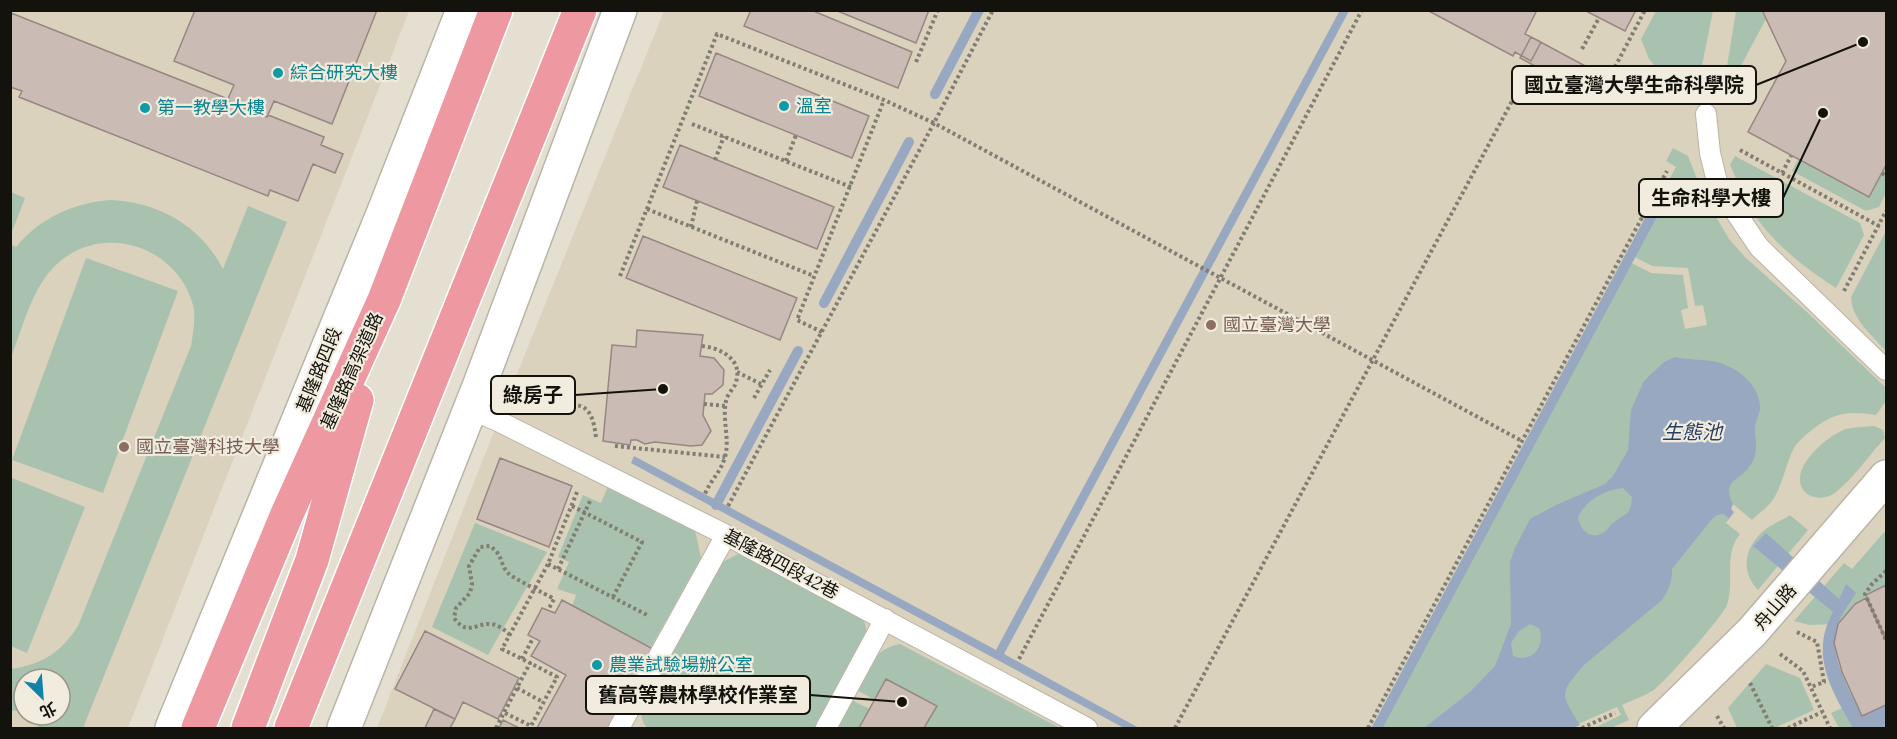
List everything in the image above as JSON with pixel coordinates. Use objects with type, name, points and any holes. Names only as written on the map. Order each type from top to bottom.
[{"type":"highway","name":"基隆路高架道路","points":[[198,729],[287,514],[384,300],[496,10]]},
{"type":"highway","points":[[291,729],[580,10]]},
{"type":"highway","points":[[248,729],[312,560],[384,300]]},
{"type":"main road","name":"基隆路四段","points":[[172,729],[383,214],[463,10]]},
{"type":"main road","points":[[344,729],[486,396],[620,10]]},
{"type":"main road","name":"舟山路","points":[[1654,729],[1752,632],[1887,477]]},
{"type":"lane","points":[[1706,114],[1710,153],[1718,186],[1759,247],[1887,370]]},
{"type":"lane","name":"基隆路四段42巷","points":[[486,396],[498,421],[721,532],[1087,729]]},
{"type":"lane","points":[[619,729],[674,629],[721,532]]},
{"type":"lane","points":[[826,729],[885,619]]},
{"type":"path","points":[[916,62],[938,10]]},
{"type":"path","points":[[721,532],[822,332],[993,10]]},
{"type":"path","points":[[1005,684],[1362,10]]},
{"type":"path","points":[[1615,67],[1645,10]]},
{"type":"path","points":[[1582,49],[1599,18]]},
{"type":"path","points":[[620,276],[717,34],[884,100],[934,123],[1522,441]]},
{"type":"path","points":[[1175,729],[1525,77]]},
{"type":"path","points":[[822,332],[797,320],[884,100]]},
{"type":"path","points":[[692,124],[851,187]]},
{"type":"path","points":[[786,161],[796,135]]},
{"type":"path","points":[[715,160],[724,136]]},
{"type":"path","points":[[1736,148],[1879,226]]},
{"type":"path","points":[[1782,173],[1791,156]]},
{"type":"path","points":[[1368,729],[1667,171]]},
{"type":"path","points":[[691,227],[697,201]]},
{"type":"path","points":[[647,209],[814,276]]},
{"type":"path","points":[[1831,315],[1887,211]]},
{"type":"path","points":[[702,346],[716,348],[726,353],[738,372],[761,384]]},
{"type":"path","points":[[754,398],[770,370]]},
{"type":"path","points":[[706,489],[718,474],[725,457],[726,399],[735,384],[738,372]]},
{"type":"path","points":[[543,412],[570,404],[582,406],[591,414],[597,444]]},
{"type":"path","points":[[704,404],[726,406]]},
{"type":"path","points":[[608,446],[725,457]]},
{"type":"path","points":[[505,713],[531,726],[557,677],[502,649],[548,564],[588,465]]},
{"type":"path","points":[[558,569],[593,495]]},
{"type":"path","points":[[572,506],[642,542],[613,597]]},
{"type":"path","points":[[510,635],[501,627],[490,622],[471,629],[460,627],[454,618],[456,608],[470,594],[472,584],[470,566],[480,547],[490,546],[498,552],[506,572],[513,578],[555,598],[548,610]]},
{"type":"path","points":[[548,564],[674,629]]},
{"type":"path","points":[[1887,571],[1872,584],[1865,594],[1887,640]]},
{"type":"path","points":[[1793,630],[1817,642],[1824,682],[1811,687]]},
{"type":"path","points":[[1752,632],[1803,671],[1830,729]]},
{"type":"path","points":[[522,659],[533,638]]},
{"type":"path","points":[[496,729],[530,663]]},
{"type":"path","points":[[1748,680],[1772,729]]},
{"type":"path","points":[[517,688],[543,702]]},
{"type":"path","points":[[1788,729],[1822,712]]},
{"type":"path","points":[[1582,729],[1615,713]]},
{"type":"shaded area","name":"國立臺灣科技大學","points":[[10,11],[409,11],[128,728],[11,728]]},
{"type":"shaded area","name":"國立臺灣大學","points":[[664,11],[1886,11],[1886,728],[377,728]]},
{"type":"green space","points":[[1656,11],[1713,11],[1697,90],[1692,93],[1671,86],[1649,59],[1641,39]]},
{"type":"green space","points":[[1736,11],[1762,11],[1766,19],[1721,103]]},
{"type":"green space","points":[[1673,148],[1688,156],[1704,196],[1729,239],[1746,258],[1808,313],[1886,388],[1886,401],[1876,415],[1848,413],[1832,417],[1808,433],[1794,447],[1779,489],[1772,501],[1752,520],[1733,504],[1725,514],[1729,519],[1726,523],[1740,534],[1732,551],[1727,605],[1682,662],[1661,684],[1647,694],[1622,705],[1629,720],[1611,728],[1594,728],[1621,715],[1617,707],[1569,728],[1375,728],[1626,260],[1651,273],[1683,275],[1688,308],[1681,310],[1685,329],[1707,325],[1703,305],[1695,306],[1688,268],[1652,266],[1629,254],[1676,167],[1666,161]]},
{"type":"green space","points":[[1735,156],[1860,223],[1864,235],[1836,288],[1798,261],[1765,229],[1748,204],[1730,165]]},
{"type":"green space","points":[[1798,159],[1869,197],[1886,165],[1886,193],[1879,207],[1866,211],[1792,171]]},
{"type":"green space","points":[[11,192],[25,198],[11,234]]},
{"type":"green space","points":[[110,200],[128,202],[161,211],[190,228],[214,253],[223,269],[248,206],[287,222],[83,728],[37,728],[72,727],[72,667],[22,667],[50,656],[78,626],[191,346],[193,331],[193,305],[184,285],[171,268],[155,255],[136,247],[116,243],[95,244],[75,251],[48,273],[29,308],[11,358],[10,250],[13,245],[16,247],[47,220],[70,209]]},
{"type":"green space","points":[[1886,231],[1886,351],[1859,320],[1851,297]]},
{"type":"green space","points":[[86,258],[178,291],[103,493],[12,460]]},
{"type":"green space","points":[[1874,426],[1883,430],[1885,438],[1842,487],[1831,495],[1818,498],[1803,490],[1800,484],[1802,470],[1817,448],[1832,436],[1846,429]]},
{"type":"green space","points":[[12,478],[85,507],[27,653],[11,646],[10,482]]},
{"type":"green space","points":[[609,484],[695,530],[701,558],[651,647],[572,606],[576,595],[557,589],[569,562],[558,557],[583,495],[601,503]]},
{"type":"green space","points":[[1790,515],[1808,530],[1758,590],[1747,569],[1748,554],[1755,540],[1764,530]]},
{"type":"green space","points":[[475,523],[547,552],[488,655],[432,627]]},
{"type":"green space","points":[[1886,530],[1886,585],[1865,595],[1866,598],[1854,604],[1838,624],[1809,625],[1794,621],[1844,563],[1852,569]]},
{"type":"green space","points":[[740,553],[859,616],[865,623],[867,636],[816,728],[647,728],[642,719],[642,701],[715,566]]},
{"type":"green space","points":[[900,644],[1060,728],[924,728],[936,705],[886,679],[875,700],[857,690],[878,655]]},
{"type":"green space","points":[[1766,664],[1800,678],[1814,710],[1775,728],[1737,728],[1728,708]]},
{"type":"green space","points":[[11,669],[12,669],[11,711]]},
{"type":"green space","points":[[851,700],[870,709],[859,728],[836,728]]},
{"type":"green space","points":[[1842,708],[1853,728],[1839,728],[1831,713]]},
{"type":"water","points":[[1340,10],[1349,11],[1004,654],[1139,728],[1124,728],[631,463],[634,456],[996,650]]},
{"type":"water","name":"生態池","points":[[1675,357],[1720,363],[1743,376],[1758,396],[1760,408],[1755,427],[1755,457],[1745,472],[1730,485],[1733,504],[1731,509],[1734,512],[1729,519],[1724,514],[1712,519],[1672,569],[1670,586],[1662,600],[1584,665],[1570,683],[1566,689],[1566,700],[1580,725],[1573,728],[1424,728],[1470,692],[1495,666],[1511,624],[1510,562],[1530,519],[1605,484],[1613,476],[1628,450],[1631,410],[1644,381],[1664,362]],"holes":[[[1623,488],[1632,497],[1629,511],[1603,533],[1598,535],[1586,533],[1578,518],[1585,506],[1603,493]],[[1530,624],[1539,628],[1541,634],[1539,646],[1532,655],[1520,658],[1513,656],[1511,643],[1519,631]]]},
{"type":"water","points":[[1766,533],[1839,599],[1846,584],[1856,593],[1836,629],[1836,655],[1862,716],[1886,705],[1886,728],[1853,728],[1831,686],[1823,658],[1826,628],[1833,612],[1753,546]]},
{"type":"building","name":"綜合研究大樓","points":[[195,10],[377,10],[332,124],[274,101],[267,117],[227,101],[234,85],[174,61]]},
{"type":"building","name":"溫室","points":[[751,10],[811,10],[912,52],[898,88],[744,26]]},
{"type":"building","points":[[835,10],[929,10],[916,43]]},
{"type":"building","points":[[1427,10],[1537,10],[1525,34],[1541,42],[1531,61],[1515,52],[1513,56]]},
{"type":"building","points":[[1584,10],[1636,10],[1625,31]]},
{"type":"building","points":[[1762,10],[1886,10],[1886,165],[1869,197],[1748,132],[1786,61]]},
{"type":"building","name":"第一教學大樓","points":[[11,13],[228,99],[227,101],[267,117],[268,115],[324,137],[321,145],[343,154],[335,173],[313,164],[298,201],[270,190],[268,196],[19,97],[22,91],[10,87]]},
{"type":"building","points":[[1531,37],[1606,77],[1595,98],[1520,58]]},
{"type":"building","name":"溫室","points":[[716,53],[869,116],[852,158],[699,96]]},
{"type":"building","points":[[680,145],[834,207],[817,249],[663,187]]},
{"type":"building","points":[[643,236],[797,298],[780,340],[626,278]]},
{"type":"building","points":[[637,330],[703,335],[700,356],[714,358],[724,370],[723,385],[712,394],[705,394],[703,415],[711,431],[702,445],[655,442],[645,444],[631,440],[630,445],[603,441],[612,345],[636,347]]},
{"type":"building","points":[[500,458],[572,486],[549,547],[477,519]]},
{"type":"building","points":[[1886,585],[1886,639],[1866,595]]},
{"type":"building","points":[[1866,598],[1886,641],[1886,705],[1862,716],[1842,672],[1834,643],[1838,624],[1855,604]]},
{"type":"building","name":"農業試驗場辦公室","points":[[562,600],[653,649],[610,728],[537,728],[566,675],[531,656],[540,641],[528,635],[542,608],[555,613]]},
{"type":"building","points":[[425,631],[519,678],[498,719],[463,702],[455,719],[395,689]]},
{"type":"building","points":[[886,679],[937,706],[924,728],[859,728]]},
{"type":"building","points":[[434,709],[455,719],[450,728],[425,728]]},
{"type":"building","points":[[503,720],[519,728],[499,728]]},
{"type":"waterway","points":[[935,94],[979,10]]},
{"type":"waterway","points":[[824,303],[909,142]]},
{"type":"waterway","points":[[1377,728],[1656,208]]},
{"type":"waterway","points":[[716,505],[798,351]]},
{"type":"place","name":"國立臺灣大學生命科學院","points":[[1863,42]]},
{"type":"place","name":"綜合研究大樓","points":[[278,73]]},
{"type":"place","name":"溫室","points":[[784,106]]},
{"type":"place","name":"第一教學大樓","points":[[145,108]]},
{"type":"place","name":"生命科學大樓","points":[[1823,113]]},
{"type":"place","name":"國立臺灣大學","points":[[1211,325]]},
{"type":"place","name":"綠房子","points":[[663,389]]},
{"type":"place","name":"國立臺灣科技大學","points":[[124,447]]},
{"type":"place","name":"農業試驗場辦公室","points":[[597,665]]},
{"type":"place","name":"舊高等農林學校作業室","points":[[902,702]]}]
